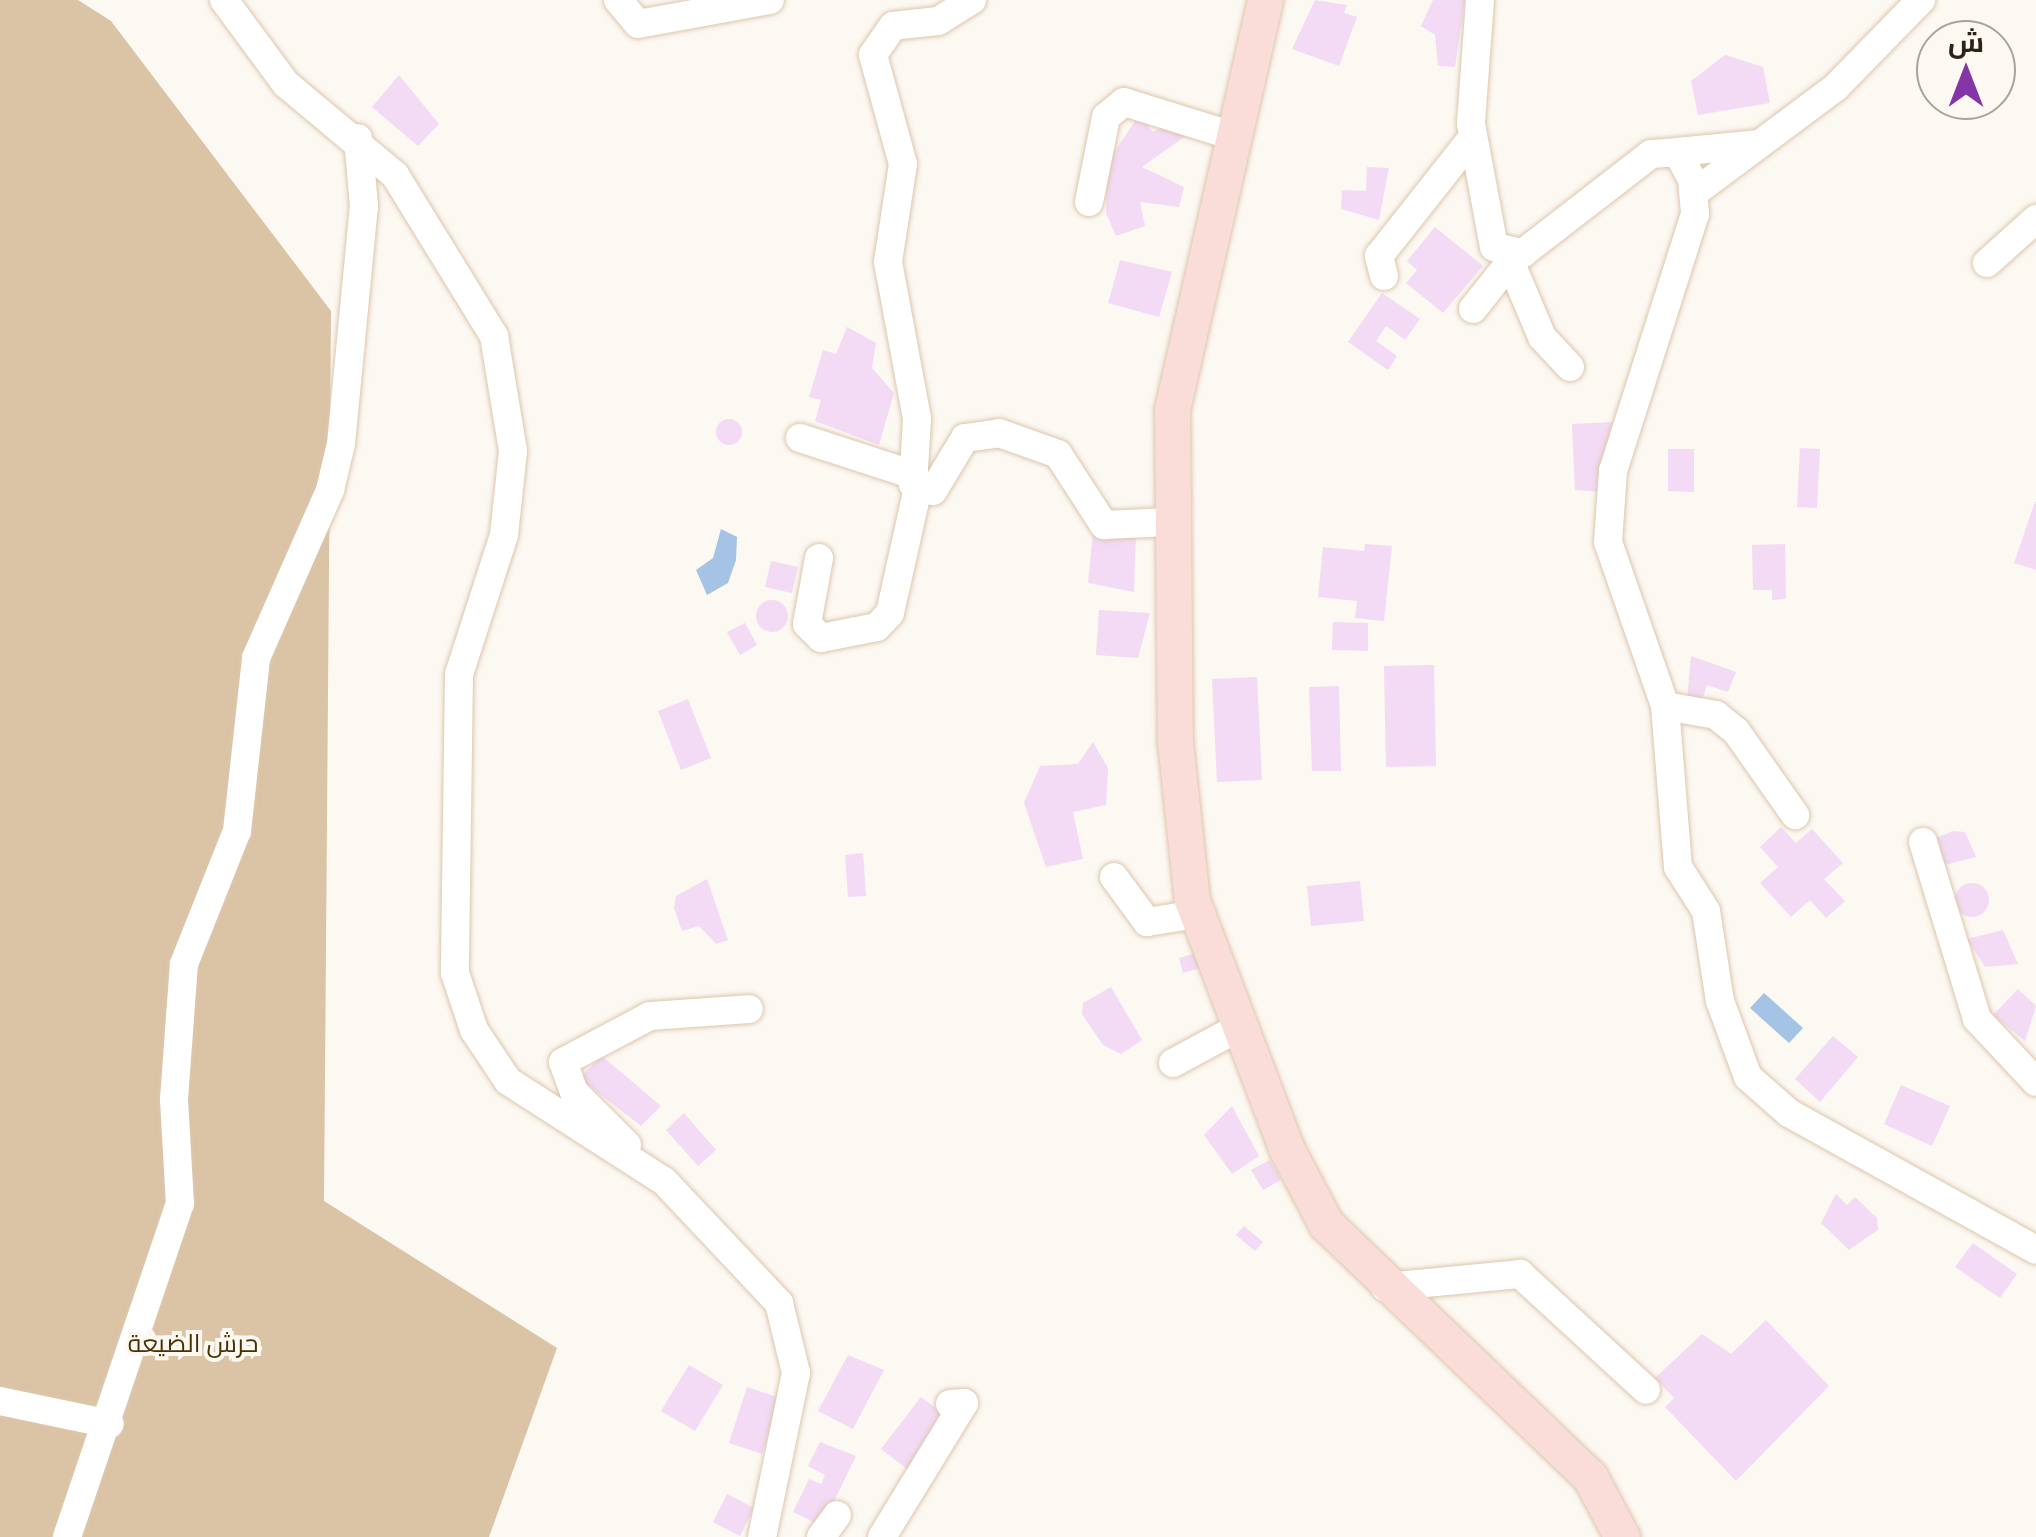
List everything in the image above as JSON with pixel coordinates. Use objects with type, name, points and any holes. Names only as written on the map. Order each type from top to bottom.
[{"type":"main road","points":[[1265,0],[1174,388],[1169,522],[1180,834],[1196,914],[1300,1182],[1384,1287],[1590,1477],[1622,1537]]},
{"type":"street","points":[[224,0],[286,84],[358,138],[412,195],[479,300],[511,420],[504,535],[459,674],[450,889],[458,985],[508,1081],[664,1181]]},
{"type":"street","points":[[618,0],[638,24],[770,0]]},
{"type":"street","points":[[819,558],[807,624],[821,638],[877,627],[890,613],[916,483],[918,419],[888,262],[903,164],[873,55],[892,26],[938,21],[972,0]]},
{"type":"street","points":[[1480,0],[1473,137],[1489,235],[1507,260],[1552,355],[1570,366]]},
{"type":"street","points":[[1921,0],[1836,87],[1694,193],[1613,471],[1607,522],[1665,706],[1674,851],[1706,911],[1720,1001],[1748,1078],[1789,1113],[2036,1250]]},
{"type":"street","points":[[1089,202],[1106,117],[1124,102],[1233,136]]},
{"type":"street","points":[[1384,276],[1379,256],[1473,137]]},
{"type":"street","points":[[67,1537],[110,1424],[180,1204],[174,1099],[184,964],[237,831],[256,658],[330,490],[340,444],[362,232],[358,138]]},
{"type":"street","points":[[1473,309],[1507,260],[1523,253],[1632,161],[1758,144]]},
{"type":"street","points":[[1677,152],[1694,193]]},
{"type":"street","points":[[1988,263],[2036,218]]},
{"type":"street","points":[[800,438],[933,491],[966,438],[999,433],[1058,454],[1104,525],[1169,522]]},
{"type":"street","points":[[1665,706],[1716,715],[1736,731],[1795,815]]},
{"type":"street","points":[[1923,842],[1976,1019],[2036,1082]]},
{"type":"street","points":[[1114,877],[1146,922],[1196,914]]},
{"type":"street","points":[[749,1009],[650,1016],[563,1062],[574,1092],[758,1273],[788,1322],[792,1406],[762,1537]]},
{"type":"street","points":[[1173,1064],[1238,1028]]},
{"type":"street","points":[[1384,1287],[1520,1274],[1646,1390]]},
{"type":"street","points":[[0,1401],[110,1424]]},
{"type":"street","points":[[882,1537],[964,1403],[950,1404]]},
{"type":"green space","name":"حرش الضيعة","points":[[0,0],[78,0],[111,21],[331,311],[324,1201],[557,1348],[489,1537],[0,1537]]},
{"type":"water","points":[[721,529],[737,537],[736,560],[728,583],[707,595],[696,570],[713,558]]},
{"type":"water","points":[[1764,993],[1803,1028],[1789,1043],[1750,1008]]},
{"type":"building","points":[[1315,0],[1347,5],[1344,13],[1357,17],[1339,66],[1292,49]]},
{"type":"building","points":[[1433,0],[1465,0],[1455,67],[1438,66],[1435,35],[1421,26]]},
{"type":"building","points":[[1725,55],[1763,67],[1770,103],[1698,115],[1691,81]]},
{"type":"building","points":[[399,75],[439,124],[418,146],[372,107]]},
{"type":"building","points":[[1139,115],[1153,132],[1164,126],[1187,135],[1142,167],[1184,187],[1179,207],[1140,202],[1145,226],[1116,236],[1106,213],[1107,163]]},
{"type":"building","points":[[1367,167],[1389,168],[1379,220],[1341,209],[1342,190],[1366,191]]},
{"type":"building","points":[[1435,227],[1483,266],[1443,313],[1406,283],[1417,270],[1407,261]]},
{"type":"building","points":[[1120,260],[1172,272],[1159,317],[1108,303]]},
{"type":"building","points":[[1382,293],[1420,319],[1405,340],[1386,326],[1376,341],[1397,356],[1388,370],[1348,342]]},
{"type":"building","points":[[847,327],[876,343],[872,368],[894,393],[879,445],[815,421],[821,400],[809,397],[823,350],[836,354]]},
{"type":"building","points":[[729,419],[738,423],[742,432],[738,441],[729,445],[720,441],[716,432],[720,423]]},
{"type":"building","points":[[1612,422],[1602,492],[1575,490],[1572,424]]},
{"type":"building","points":[[1800,448],[1820,449],[1817,508],[1797,507]]},
{"type":"building","points":[[1668,449],[1694,449],[1694,492],[1668,491]]},
{"type":"building","points":[[2036,502],[2036,570],[2014,563]]},
{"type":"building","points":[[1093,532],[1136,533],[1134,592],[1088,583]]},
{"type":"building","points":[[1365,544],[1392,546],[1384,621],[1355,618],[1357,601],[1318,597],[1323,547],[1364,551]]},
{"type":"building","points":[[1785,544],[1786,599],[1772,600],[1772,590],[1753,590],[1752,545]]},
{"type":"building","points":[[771,561],[798,567],[792,593],[765,587]]},
{"type":"building","points":[[772,600],[783,605],[788,616],[783,627],[772,632],[761,627],[756,616],[761,605]]},
{"type":"building","points":[[1099,610],[1150,613],[1138,658],[1096,655]]},
{"type":"building","points":[[1333,622],[1368,623],[1368,651],[1332,650]]},
{"type":"building","points":[[745,623],[757,645],[740,655],[727,632]]},
{"type":"building","points":[[1691,656],[1736,672],[1728,692],[1707,685],[1701,704],[1687,699]]},
{"type":"building","points":[[1434,665],[1436,766],[1386,767],[1384,666]]},
{"type":"building","points":[[1257,677],[1262,780],[1217,782],[1212,679]]},
{"type":"building","points":[[1339,686],[1341,771],[1312,771],[1309,687]]},
{"type":"building","points":[[688,699],[711,758],[681,770],[658,711]]},
{"type":"building","points":[[1093,742],[1108,768],[1106,805],[1073,812],[1083,859],[1046,867],[1024,803],[1040,766],[1078,764]]},
{"type":"building","points":[[1781,827],[1796,843],[1812,829],[1843,863],[1824,879],[1845,901],[1826,918],[1810,900],[1791,917],[1760,883],[1778,867],[1760,847]]},
{"type":"building","points":[[1953,831],[1965,832],[1976,857],[1945,865],[1932,840]]},
{"type":"building","points":[[863,853],[866,896],[848,897],[845,855]]},
{"type":"building","points":[[707,879],[728,940],[716,944],[699,926],[682,931],[674,908],[676,896]]},
{"type":"building","points":[[1360,881],[1364,921],[1311,926],[1307,886]]},
{"type":"building","points":[[1972,883],[1984,888],[1989,900],[1984,912],[1972,917],[1960,912],[1955,900],[1960,888]]},
{"type":"building","points":[[2003,930],[2018,964],[1985,967],[1967,939]]},
{"type":"building","points":[[1196,953],[1200,968],[1183,973],[1179,958]]},
{"type":"building","points":[[1111,987],[1142,1040],[1121,1054],[1103,1045],[1082,1014],[1083,1003]]},
{"type":"building","points":[[2018,989],[2036,1006],[2025,1041],[1993,1015]]},
{"type":"building","points":[[1833,1036],[1858,1057],[1820,1102],[1795,1079]]},
{"type":"building","points":[[602,1056],[661,1106],[641,1126],[579,1078]]},
{"type":"building","points":[[1901,1085],[1950,1106],[1932,1146],[1884,1124]]},
{"type":"building","points":[[1232,1106],[1259,1156],[1232,1174],[1204,1135]]},
{"type":"building","points":[[684,1113],[716,1150],[698,1166],[666,1130]]},
{"type":"building","points":[[1270,1160],[1281,1180],[1263,1190],[1251,1170]]},
{"type":"building","points":[[1836,1194],[1847,1205],[1855,1197],[1877,1218],[1878,1230],[1849,1250],[1821,1223]]},
{"type":"building","points":[[1244,1226],[1263,1242],[1255,1251],[1236,1235]]},
{"type":"building","points":[[1973,1243],[2017,1274],[2000,1298],[1955,1267]]},
{"type":"building","points":[[1766,1320],[1829,1386],[1736,1481],[1665,1407],[1674,1398],[1655,1378],[1702,1334],[1731,1354]]},
{"type":"building","points":[[848,1355],[884,1370],[853,1429],[818,1411]]},
{"type":"building","points":[[689,1365],[723,1385],[695,1431],[661,1411]]},
{"type":"building","points":[[747,1387],[780,1398],[762,1454],[729,1443]]},
{"type":"building","points":[[921,1397],[948,1417],[907,1469],[881,1449]]},
{"type":"building","points":[[820,1442],[856,1456],[822,1526],[793,1512],[809,1479],[821,1484],[825,1475],[808,1466]]},
{"type":"building","points":[[727,1494],[754,1508],[740,1536],[713,1522]]}]
